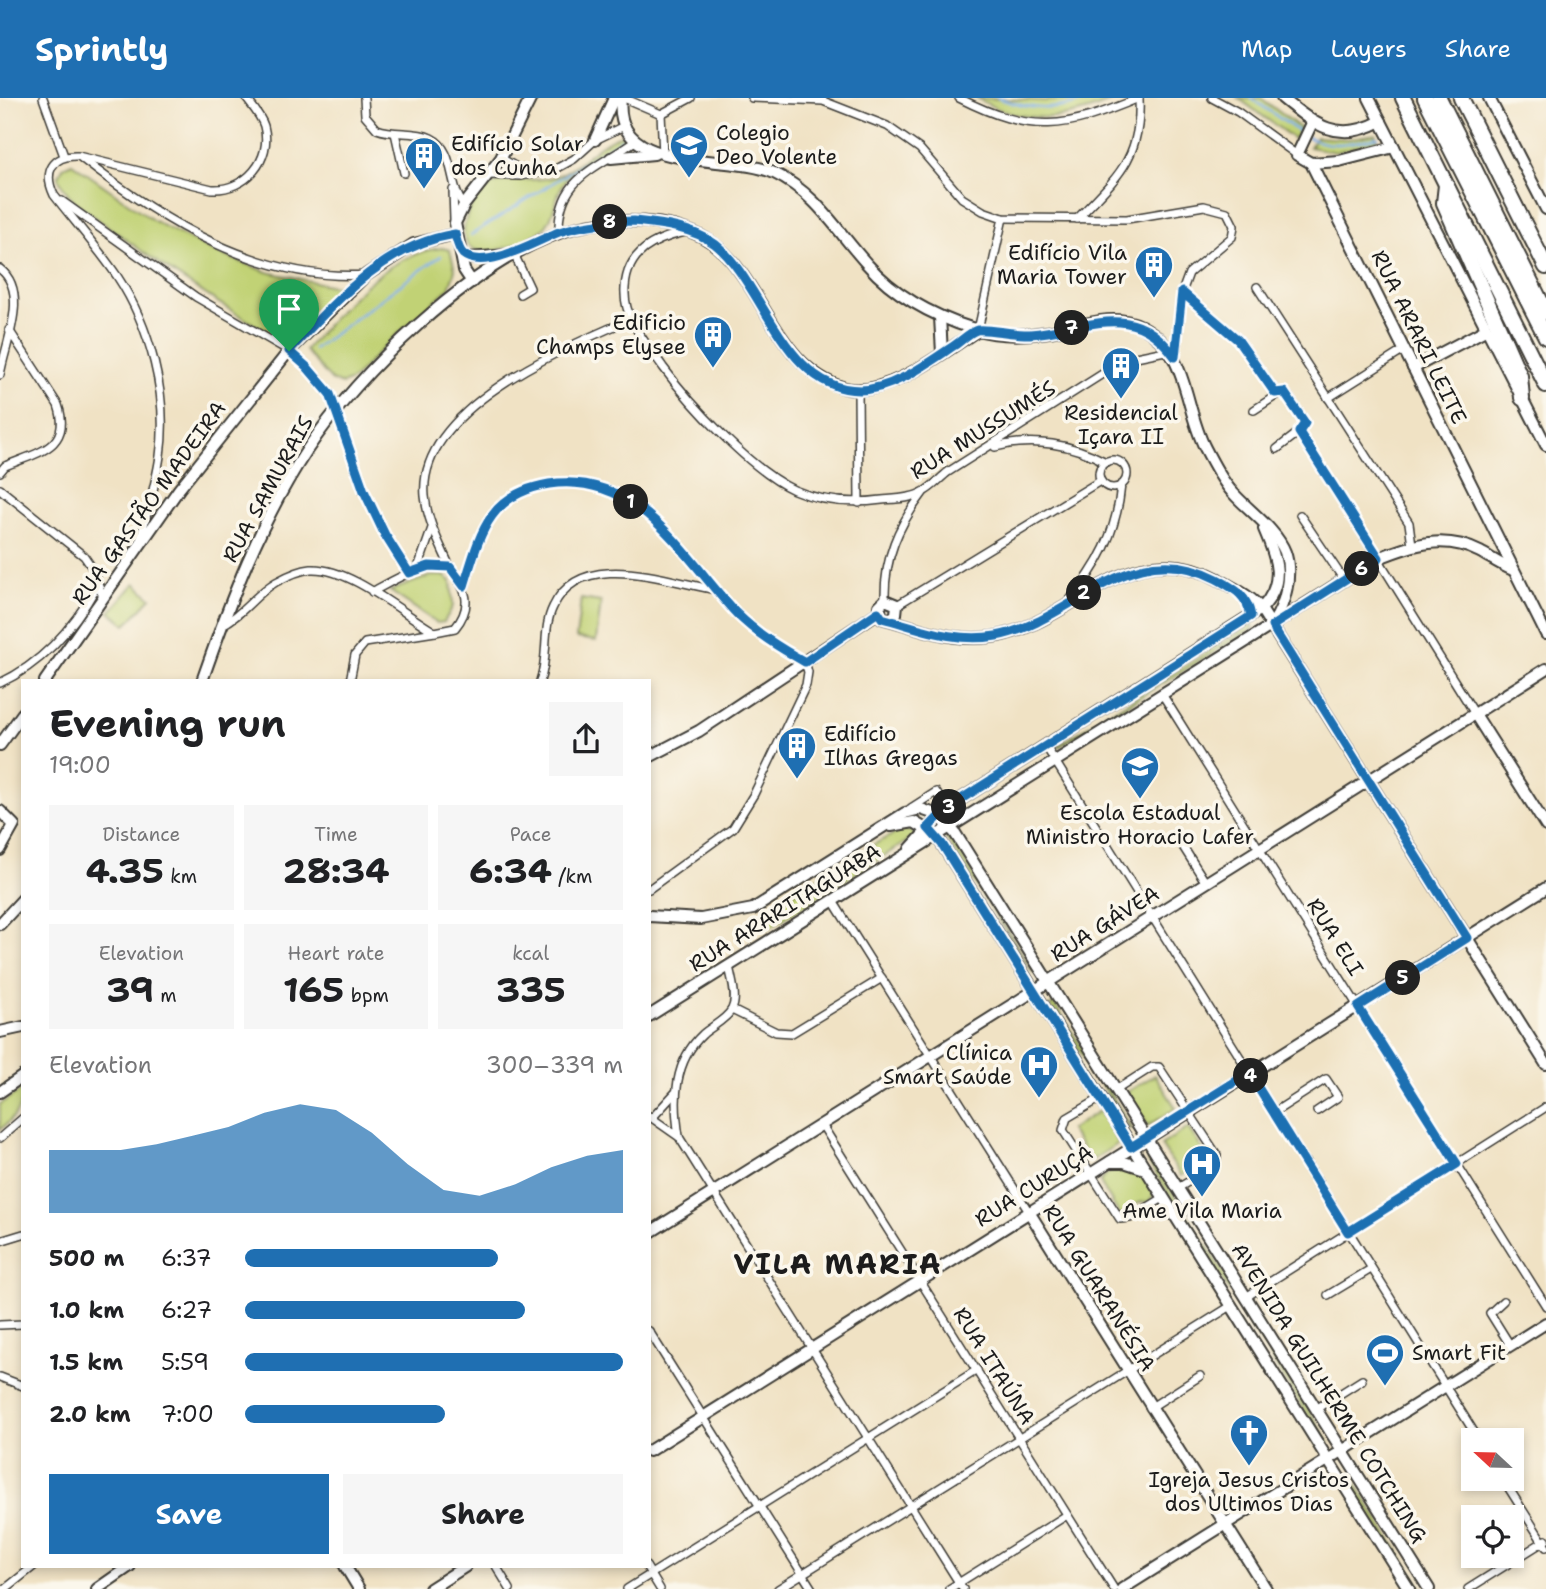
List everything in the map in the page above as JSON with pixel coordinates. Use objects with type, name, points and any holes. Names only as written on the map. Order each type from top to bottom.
[{"type":"highway","points":[[1403,98],[1546,385]]},
{"type":"highway","points":[[1425,98],[1546,337]]},
{"type":"highway","points":[[1439,98],[1546,312]]},
{"type":"highway","points":[[1461,98],[1546,267]]},
{"type":"highway","points":[[1446,183],[1444,203],[1520,376],[1522,398]]},
{"type":"street","points":[[43,98],[64,156]]},
{"type":"street","points":[[139,544],[162,438],[159,399],[148,343],[117,276],[54,195],[48,179],[50,169],[55,160],[64,156],[78,156],[212,189],[230,187],[244,181],[255,170],[265,144],[263,125],[246,98]]},
{"type":"street","points":[[364,98],[365,115],[372,125],[396,133],[421,135],[435,140],[448,159],[455,229],[475,280]]},
{"type":"street","points":[[78,156],[146,206],[240,254],[271,266],[331,277],[366,275],[414,244],[455,229],[464,205],[501,158],[531,98]]},
{"type":"street","points":[[622,98],[662,114]]},
{"type":"street","points":[[622,98],[626,125],[635,141],[664,153],[759,168],[790,182],[822,209],[886,284],[907,300],[940,317],[978,330],[1028,334],[1120,320],[1140,326],[1172,354]]},
{"type":"street","points":[[595,140],[622,98]]},
{"type":"street","points":[[622,98],[639,135],[664,153]]},
{"type":"street","points":[[662,114],[691,98]]},
{"type":"street","points":[[752,98],[792,99],[837,105],[887,126],[920,149],[962,198],[983,211],[1003,218],[1127,219],[1204,206],[1227,212],[1234,226],[1232,237],[1192,268],[1182,292],[1172,354],[1198,434],[1208,454],[1226,484],[1282,545],[1287,567],[1285,595],[1272,626]]},
{"type":"street","points":[[959,98],[996,116],[1038,124],[1091,118],[1139,98],[1139,132],[1132,152],[1112,182],[1076,220]]},
{"type":"street","points":[[1212,98],[1238,112],[1311,163],[1339,161],[1394,146]]},
{"type":"street","points":[[1282,98],[1311,126],[1346,132],[1381,121]]},
{"type":"street","points":[[1369,98],[1546,445]]},
{"type":"street","points":[[1489,98],[1546,209]]},
{"type":"street","points":[[662,114],[664,153]]},
{"type":"street","points":[[489,175],[520,176],[542,173],[567,164],[595,140],[626,125]]},
{"type":"street","points":[[1297,155],[1311,126]]},
{"type":"street","points":[[396,133],[404,173]]},
{"type":"street","points":[[559,233],[560,207],[569,187],[635,141]]},
{"type":"street","points":[[611,158],[664,153]]},
{"type":"street","points":[[501,158],[518,168],[542,173]]},
{"type":"street","name":"RUA ARARI LEITE","points":[[1311,163],[1546,634]]},
{"type":"street","points":[[452,179],[464,205]]},
{"type":"street","points":[[54,195],[196,296],[289,351],[326,388],[337,408],[364,491],[385,535],[409,573]]},
{"type":"street","points":[[859,503],[858,390],[886,385],[978,330],[1003,218]]},
{"type":"street","name":"RUA SAMURAIS","points":[[202,679],[258,539],[306,451],[337,408],[409,335],[454,296],[513,254],[559,233],[592,224],[634,221],[689,231],[714,244],[726,254],[782,340],[807,366],[832,382],[858,390]]},
{"type":"street","name":"RUA MUSSUMÉS","points":[[689,231],[654,241],[638,253],[625,286],[629,320],[674,382],[714,425],[767,474],[803,494],[838,502],[859,503],[923,493],[948,472],[989,449],[1126,359],[1172,354]]},
{"type":"street","points":[[465,255],[513,254],[530,288],[520,294]]},
{"type":"street","points":[[454,296],[464,270],[465,255]]},
{"type":"street","points":[[0,269],[14,286],[15,300],[0,375]]},
{"type":"street","points":[[464,270],[475,280]]},
{"type":"street","name":"RUA GASTÃO MADEIRA","points":[[46,679],[69,648],[100,592],[237,412],[289,351],[366,275]]},
{"type":"street","points":[[1257,288],[1409,523],[1412,545]]},
{"type":"street","points":[[1182,292],[1233,334],[1277,395]]},
{"type":"street","points":[[940,317],[942,353]]},
{"type":"street","points":[[350,679],[355,655],[365,643],[452,629],[463,617],[467,601],[464,586],[450,567],[432,527],[425,482],[432,453],[446,431],[482,401],[547,359],[629,320]]},
{"type":"street","points":[[942,353],[962,325]]},
{"type":"street","points":[[0,472],[5,466],[51,447],[61,433],[63,419],[58,405],[9,330]]},
{"type":"street","points":[[1413,368],[1485,330]]},
{"type":"street","points":[[1328,398],[1404,349]]},
{"type":"street","points":[[1254,410],[1284,392],[1305,423],[1299,432],[1277,449]]},
{"type":"street","points":[[1299,432],[1545,824]]},
{"type":"street","points":[[1011,435],[1013,443]]},
{"type":"street","points":[[989,449],[1013,443],[1061,445],[1082,450],[1106,461],[1120,462],[1126,469],[1118,513],[1107,544],[1091,573],[1067,603]]},
{"type":"street","points":[[1100,481],[1100,468],[1106,461]]},
{"type":"street","points":[[1100,481],[1112,488],[1121,485]]},
{"type":"street","points":[[897,605],[1100,481]]},
{"type":"street","points":[[464,586],[481,531],[501,504],[539,486],[575,482],[610,491],[648,514],[688,552],[717,590],[756,632],[805,662],[808,679],[801,698],[744,813],[723,838],[651,888]]},
{"type":"street","points":[[0,489],[84,556],[93,569],[100,592],[56,643],[0,683]]},
{"type":"street","points":[[923,493],[901,526],[889,556],[886,600],[878,606],[882,618],[892,618],[943,636],[975,638],[1019,629],[1042,619],[1103,582],[1155,566],[1200,572],[1243,594],[1261,609],[1546,1064]]},
{"type":"street","points":[[150,502],[158,518]]},
{"type":"street","points":[[1300,515],[1344,580]]},
{"type":"street","points":[[1261,523],[1278,561],[1279,573],[1275,592],[1261,609]]},
{"type":"street","points":[[418,568],[432,527]]},
{"type":"street","name":"RUA ARARITAGUABA","points":[[932,832],[951,827],[1379,558],[1412,545],[1446,542],[1481,552],[1513,570]]},
{"type":"street","name":"RUA ARARITAGUABA","points":[[1481,552],[1502,547]]},
{"type":"street","points":[[372,592],[418,568],[450,567]]},
{"type":"street","points":[[222,625],[234,619],[257,595],[298,571],[319,569],[337,574],[372,592],[435,632]]},
{"type":"street","points":[[541,679],[546,665],[551,613],[559,596],[571,585],[605,574],[644,573],[717,590]]},
{"type":"street","points":[[1243,594],[1251,616]]},
{"type":"street","points":[[886,600],[897,605]]},
{"type":"street","points":[[892,618],[896,614],[897,605]]},
{"type":"street","name":"RUA ARARITAGUABA","points":[[651,1015],[906,855],[932,832],[942,812],[1261,609]]},
{"type":"street","points":[[651,756],[677,744],[878,612]]},
{"type":"street","points":[[412,635],[417,622]]},
{"type":"street","points":[[56,643],[69,648]]},
{"type":"street","points":[[46,652],[60,660]]},
{"type":"street","name":"RUA GÁVEA","points":[[651,1232],[1546,669]]},
{"type":"street","name":"RUA ELI","points":[[1162,694],[1546,1306]]},
{"type":"street","points":[[0,746],[21,716]]},
{"type":"street","points":[[1045,745],[1471,1428]]},
{"type":"street","points":[[651,916],[692,920],[743,913],[936,792],[942,812],[921,808],[905,813]]},
{"type":"street","points":[[0,811],[18,828],[0,850]]},
{"type":"street","name":"AVENIDA GUILHERME COTCHING","points":[[942,812],[1429,1589]]},
{"type":"street","points":[[879,830],[907,822],[932,832]]},
{"type":"street","name":"AVENIDA GUILHERME COTCHING","points":[[932,832],[1409,1589]]},
{"type":"street","points":[[1175,834],[1206,883]]},
{"type":"street","name":"RUA CURUÇÁ","points":[[651,1450],[1546,888]]},
{"type":"street","points":[[0,923],[21,901]]},
{"type":"street","name":"RUA GUARANÉSIA","points":[[833,901],[1266,1589]]},
{"type":"street","points":[[729,966],[733,989],[732,1010],[691,1048],[675,1092],[651,1117],[679,1137],[961,1586]]},
{"type":"street","points":[[732,1010],[776,1032],[792,1033],[882,978]]},
{"type":"street","points":[[0,1032],[21,1027]]},
{"type":"street","points":[[1116,1090],[1157,1066],[1188,1112],[1218,1160],[1216,1166],[1178,1188]]},
{"type":"street","points":[[0,1091],[21,1077]]},
{"type":"street","points":[[1273,1113],[1326,1079],[1338,1097],[1317,1111]]},
{"type":"street","points":[[675,1092],[679,1137]]},
{"type":"street","points":[[1101,1098],[1067,1118],[1062,1126],[1117,1217],[1122,1220],[1163,1198]]},
{"type":"street","points":[[1246,1297],[1546,1107]]},
{"type":"street","points":[[0,1138],[21,1120]]},
{"type":"street","name":"RUA ITAÚNA","points":[[822,1125],[1114,1589]]},
{"type":"street","points":[[1108,1162],[1124,1162],[1146,1170]]},
{"type":"street","points":[[0,1241],[21,1235]]},
{"type":"street","points":[[1328,1295],[1371,1269]]},
{"type":"street","points":[[1503,1301],[1490,1313],[1510,1345]]},
{"type":"street","points":[[778,1589],[1231,1306]]},
{"type":"street","points":[[1122,1589],[1546,1323]]},
{"type":"street","points":[[0,1325],[21,1324]]},
{"type":"street","points":[[651,1334],[812,1589]]},
{"type":"street","points":[[627,1589],[977,1370]]},
{"type":"street","points":[[1150,1408],[1200,1376]]},
{"type":"street","points":[[0,1377],[21,1385]]},
{"type":"street","points":[[1316,1409],[1362,1380]]},
{"type":"street","points":[[1468,1589],[1545,1543],[1511,1491]]},
{"type":"street","points":[[949,1589],[961,1586],[1067,1516]]},
{"type":"street","points":[[6,1589],[32,1568]]},
{"type":"street","points":[[97,1589],[127,1568]]},
{"type":"street","points":[[346,1568],[359,1589]]},
{"type":"street","points":[[430,1589],[463,1568]]},
{"type":"street","points":[[497,1568],[510,1589]]},
{"type":"street","points":[[647,1568],[660,1589]]},
{"type":"green space","points":[[977,98],[1046,101],[1118,98],[1083,112],[1047,118],[1012,113]]},
{"type":"green space","points":[[1238,98],[1261,98],[1300,128],[1294,139]]},
{"type":"green space","points":[[1375,134],[1378,141],[1335,152],[1310,147],[1316,137],[1348,139]]},
{"type":"green space","points":[[625,135],[626,140],[563,183],[550,220],[540,231],[509,247],[497,250],[476,250],[466,243],[464,231],[467,216],[475,199],[485,188],[506,181],[544,179],[562,174],[609,141]]},
{"type":"green space","points":[[72,163],[154,221],[212,251],[267,272],[338,287],[286,342],[155,261],[82,207],[68,194],[58,178],[63,167]]},
{"type":"green space","points":[[442,248],[450,250],[455,270],[449,288],[392,339],[352,380],[342,384],[332,381],[305,350],[349,302],[382,272],[421,252]]},
{"type":"green space","points":[[430,576],[444,576],[451,581],[453,606],[444,622],[437,623],[390,591]]},
{"type":"green space","points":[[135,583],[151,598],[126,625],[110,612]]},
{"type":"green space","points":[[581,599],[601,602],[596,641],[576,638]]},
{"type":"green space","points":[[1252,624],[1254,628],[1059,747],[1058,745]]},
{"type":"green space","points":[[904,830],[914,832],[914,837],[768,929],[762,920],[785,900],[852,857]]},
{"type":"green space","points":[[950,836],[1033,971],[1032,972],[946,838]]},
{"type":"green space","points":[[1054,1003],[1132,1128],[1130,1129],[1050,1006]]},
{"type":"green space","points":[[1155,1075],[1176,1108],[1148,1126],[1127,1092]]},
{"type":"green space","points":[[21,1090],[21,1102],[17,1112],[0,1130],[0,1104]]},
{"type":"green space","points":[[1099,1111],[1119,1143],[1091,1161],[1070,1130]]},
{"type":"green space","points":[[1188,1128],[1209,1159],[1181,1176],[1161,1145]]},
{"type":"green space","points":[[1151,1158],[1233,1288],[1229,1291],[1147,1160]]},
{"type":"green space","points":[[1121,1167],[1140,1173],[1154,1195],[1148,1202],[1135,1205],[1127,1216],[1119,1214],[1100,1182],[1106,1174]]},
{"type":"green space","points":[[1257,1327],[1329,1442],[1325,1444],[1253,1329]]},
{"type":"green space","points":[[1349,1473],[1422,1589],[1417,1589],[1345,1475]]},
{"type":"waterway","points":[[998,98],[1044,108],[1066,106],[1089,98]]},
{"type":"waterway","points":[[1251,98],[1302,134]]},
{"type":"waterway","points":[[1308,137],[1334,144],[1378,137]]},
{"type":"waterway","points":[[471,235],[622,139]]},
{"type":"waterway","points":[[314,349],[441,256]]},
{"type":"place","name":"Colegio Deo Volente","points":[[689,179]]},
{"type":"place","name":"Edifício Solar dos Cunha","points":[[424,190]]},
{"type":"place","name":"Edifício Vila Maria Tower","points":[[1154,299]]},
{"type":"place","name":"Edificio Champs Elysee","points":[[713,369]]},
{"type":"place","name":"Residencial Içara II","points":[[1121,400]]},
{"type":"place","name":"Edifício Ilhas Gregas","points":[[797,780]]},
{"type":"place","name":"Escola Estadual Ministro Horacio Lafer","points":[[1140,800]]},
{"type":"place","name":"Clínica Smart Saúde","points":[[1039,1099]]},
{"type":"place","name":"Ame Vila Maria","points":[[1202,1198]]},
{"type":"place","name":"Smart Fit","points":[[1385,1387]]},
{"type":"place","name":"Igreja Jesus Cristos dos Ultimos Dias","points":[[1249,1467]]},
{"type":"district","name":"VILA MARIA","points":[[838,1264]]},
{"type":"route","points":[[607,222],[658,224],[689,231],[714,244],[726,254],[782,340],[795,355],[819,376],[845,388],[858,390],[886,385],[902,377],[978,330],[1010,335],[1028,334],[1120,320],[1149,331],[1175,357],[1182,292],[1238,340],[1277,395],[1284,392],[1305,423],[1299,432],[1379,558],[1272,626],[1467,938],[1358,1007],[1457,1164],[1348,1232],[1249,1073],[1131,1147],[937,836],[928,828],[947,808],[1251,616],[1243,594],[1200,572],[1155,566],[1103,582],[1042,619],[1006,634],[965,639],[943,636],[909,627],[892,618],[882,618],[878,612],[854,631],[805,662],[756,632],[736,613],[688,552],[648,514],[610,491],[575,482],[539,486],[501,504],[481,531],[464,586],[450,567],[429,566],[409,573],[385,535],[364,491],[330,394],[289,351],[366,275],[414,244],[455,234],[460,252],[469,258],[512,255],[559,233],[607,222]]}]
